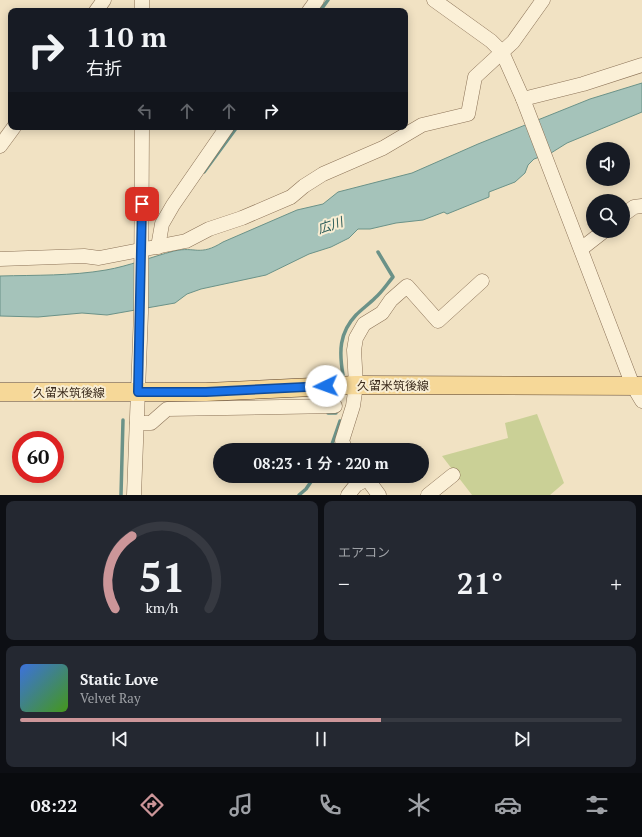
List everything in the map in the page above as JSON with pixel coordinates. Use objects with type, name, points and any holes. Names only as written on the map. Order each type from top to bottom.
[{"type":"main road","name":"久留米筑後線","points":[[0,392],[206,392],[356,385],[639,391]]},
{"type":"street","points":[[434,0],[491,41],[502,52],[523,99],[541,150],[639,391]]},
{"type":"street","points":[[0,259],[84,256],[99,258],[142,253],[158,247],[186,241],[209,229],[242,218],[291,197],[304,186],[323,174],[383,148],[422,125],[468,114],[475,77],[513,42],[543,0]]},
{"type":"street","points":[[523,99],[583,84],[642,65]]},
{"type":"street","points":[[0,146],[12,130]]},
{"type":"street","points":[[134,495],[141,313],[142,130]]},
{"type":"street","points":[[158,247],[162,224],[173,205],[225,130]]},
{"type":"street","points":[[630,210],[634,207],[642,206]]},
{"type":"street","points":[[581,249],[595,238]]},
{"type":"street","points":[[343,443],[342,441],[353,406],[356,385],[354,350],[356,338],[364,324],[382,313],[391,300],[407,286],[438,321],[482,281]]},
{"type":"street","points":[[137,422],[150,423],[167,409],[335,406]]},
{"type":"street","points":[[428,495],[453,475]]},
{"type":"street","points":[[348,495],[358,483]]},
{"type":"street","points":[[370,483],[379,495]]},
{"type":"green space","points":[[537,414],[564,483],[550,495],[472,495],[442,456],[508,438],[505,423]]},
{"type":"water","name":"広川","points":[[642,83],[642,112],[567,143],[551,153],[534,159],[528,165],[525,173],[515,182],[489,192],[489,197],[447,214],[444,212],[423,220],[396,223],[370,229],[358,229],[349,238],[331,247],[309,254],[266,275],[201,289],[187,294],[175,303],[107,315],[82,313],[38,317],[0,316],[0,276],[53,275],[93,272],[123,266],[174,251],[208,249],[297,210],[323,204],[338,192],[412,173],[478,144],[590,99]]},
{"type":"waterway","points":[[322,8],[328,0]]},
{"type":"waterway","points":[[204,172],[235,130]]},
{"type":"waterway","points":[[343,375],[341,351],[343,336],[346,329],[356,315],[378,296],[393,277],[378,252]]},
{"type":"waterway","points":[[328,413],[336,413]]},
{"type":"waterway","points":[[121,495],[123,420]]},
{"type":"waterway","points":[[332,443],[340,421]]},
{"type":"waterway","points":[[299,495],[310,483]]},
{"type":"route","points":[[142,204],[141,313],[138,392],[206,392],[326,386]]}]
